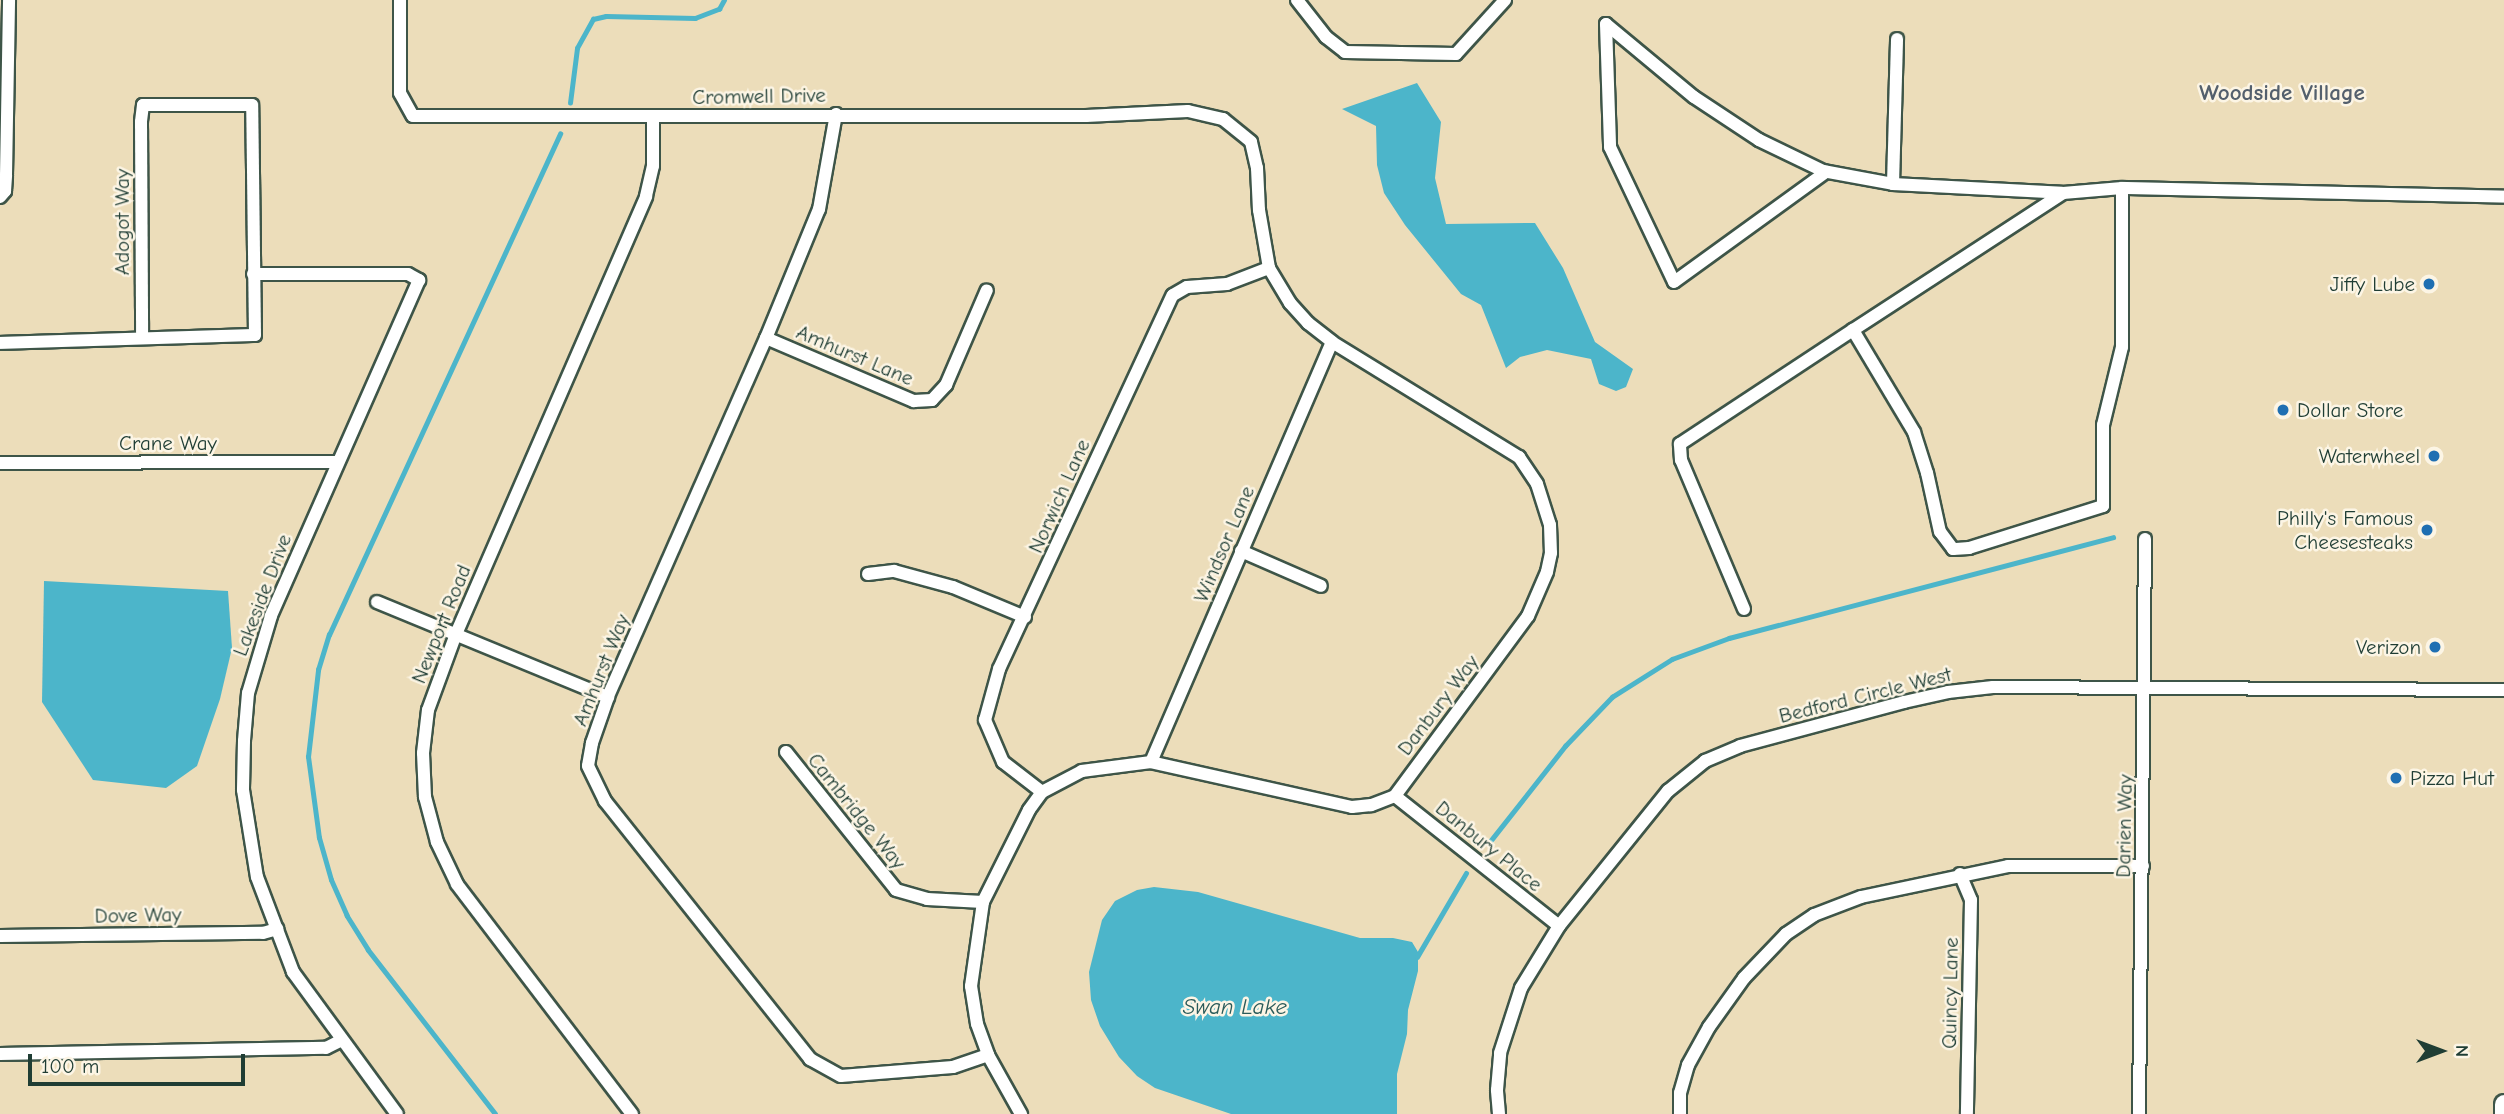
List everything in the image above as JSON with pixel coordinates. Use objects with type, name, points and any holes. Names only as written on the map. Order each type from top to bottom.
[{"type":"main road","points":[[2504,1104],[2504,1114]]},
{"type":"street","points":[[0,197],[5,191],[6,175],[9,0]]},
{"type":"street","name":"Cromwell Drive","points":[[400,0],[400,93],[412,116],[1086,116],[1188,111]]},
{"type":"street","points":[[1297,0],[1326,37],[1345,52],[1456,54],[1505,0]]},
{"type":"street","points":[[1826,172],[1674,282],[1610,147],[1606,24],[1694,97],[1745,131],[1826,172],[1894,184],[2063,193],[2122,188],[2504,197]]},
{"type":"street","points":[[1894,184],[1897,39]]},
{"type":"street","name":"Adogot Way","points":[[142,338],[143,106],[252,105],[253,274]]},
{"type":"street","name":"Danbury Way","points":[[1188,111],[1223,119],[1251,142],[1257,168],[1259,210],[1269,268],[1290,303],[1308,323],[1332,342],[1519,457],[1537,484],[1550,526],[1551,553],[1547,572],[1528,617],[1395,796]]},
{"type":"street","name":"Amhurst Way","points":[[836,114],[818,209],[766,338],[608,697],[592,743],[588,766],[605,801],[810,1059],[841,1076],[953,1067],[988,1055]]},
{"type":"street","name":"Newport Road","points":[[632,1114],[457,884],[438,842],[425,797],[423,753],[428,710],[456,634],[646,196],[653,166],[653,116]]},
{"type":"street","points":[[1853,330],[1914,432],[1927,472],[1940,533],[1953,549],[1969,548],[2103,506],[2103,425],[2122,346],[2122,188]]},
{"type":"street","points":[[1744,609],[1681,460],[1680,444],[2063,193]]},
{"type":"street","name":"Norwich Lane","points":[[1042,792],[1003,762],[985,720],[999,669],[1173,295],[1187,287],[1227,284],[1269,268]]},
{"type":"street","points":[[0,343],[255,335],[253,274]]},
{"type":"street","name":"Lakeside Drive","points":[[253,274],[408,274],[418,280],[271,617],[248,693],[243,790],[257,877],[293,972],[397,1114]]},
{"type":"street","name":"Amhurst Lane","points":[[766,338],[914,401],[932,400],[946,384],[986,290]]},
{"type":"street","name":"Windsor Lane","points":[[1151,762],[1332,342]]},
{"type":"street","name":"Crane Way","points":[[0,463],[337,462]]},
{"type":"street","name":"Darien Way","points":[[2139,1114],[2145,539]]},
{"type":"street","points":[[1241,551],[1321,586]]},
{"type":"street","points":[[868,574],[894,572],[953,587],[1025,617]]},
{"type":"street","points":[[376,602],[608,697]]},
{"type":"street","name":"Bedford Circle West","points":[[1499,1114],[1500,1053],[1509,1019],[1521,988],[1559,926],[1668,791],[1705,761],[1740,746],[1948,692],[1993,687],[2504,690]]},
{"type":"street","name":"Cambridge Way","points":[[786,752],[896,890],[927,898],[983,902]]},
{"type":"street","points":[[1021,1114],[988,1055],[977,1024],[971,986],[983,902],[1042,792],[1082,771],[1151,762],[1352,807],[1371,805],[1395,796]]},
{"type":"street","name":"Danbury Place","points":[[1395,796],[1559,926]]},
{"type":"street","points":[[1680,1114],[1680,1093],[1688,1065],[1709,1027],[1744,978],[1786,934],[1814,915],[1861,897],[2008,866],[2143,866]]},
{"type":"street","name":"Quincy Lane","points":[[1960,874],[1971,900],[1967,1114]]},
{"type":"street","name":"Dove Way","points":[[0,936],[264,933],[277,929]]},
{"type":"street","points":[[0,1054],[326,1048],[342,1040]]},
{"type":"water","points":[[1417,83],[1441,122],[1435,178],[1446,224],[1535,223],[1563,268],[1595,342],[1633,369],[1626,387],[1616,391],[1599,384],[1591,359],[1547,350],[1520,357],[1506,368],[1481,305],[1461,294],[1405,225],[1384,193],[1377,165],[1376,126],[1342,109]]},
{"type":"water","points":[[44,581],[228,591],[232,648],[220,699],[197,766],[166,788],[93,780],[42,702]]},
{"type":"water","name":"Swan Lake","points":[[1154,887],[1198,892],[1360,938],[1393,938],[1412,942],[1418,952],[1418,971],[1397,1074],[1397,1114],[1231,1114],[1155,1088],[1137,1076],[1119,1057],[1100,1026],[1091,1000],[1089,972],[1102,920],[1115,901],[1137,890]]},
{"type":"waterway","points":[[570,103],[577,48],[593,19],[606,16],[695,18],[719,9],[724,0]]},
{"type":"waterway","points":[[495,1114],[368,950],[347,916],[331,880],[319,838],[308,757],[318,670],[329,635],[560,134]]},
{"type":"waterway","points":[[1488,844],[1565,746],[1612,697],[1672,659],[1729,638],[2113,537]]},
{"type":"waterway","points":[[1417,957],[1466,873]]},
{"type":"place","name":"Jiffy Lube","points":[[2429,284]]},
{"type":"place","name":"Dollar Store","points":[[2283,410]]},
{"type":"place","name":"Waterwheel","points":[[2434,456]]},
{"type":"place","name":"Philly's Famous Cheesesteaks","points":[[2427,530]]},
{"type":"place","name":"Verizon","points":[[2435,647]]},
{"type":"place","name":"Pizza Hut","points":[[2396,778]]},
{"type":"district","name":"Woodside Village","points":[[2282,93]]}]
